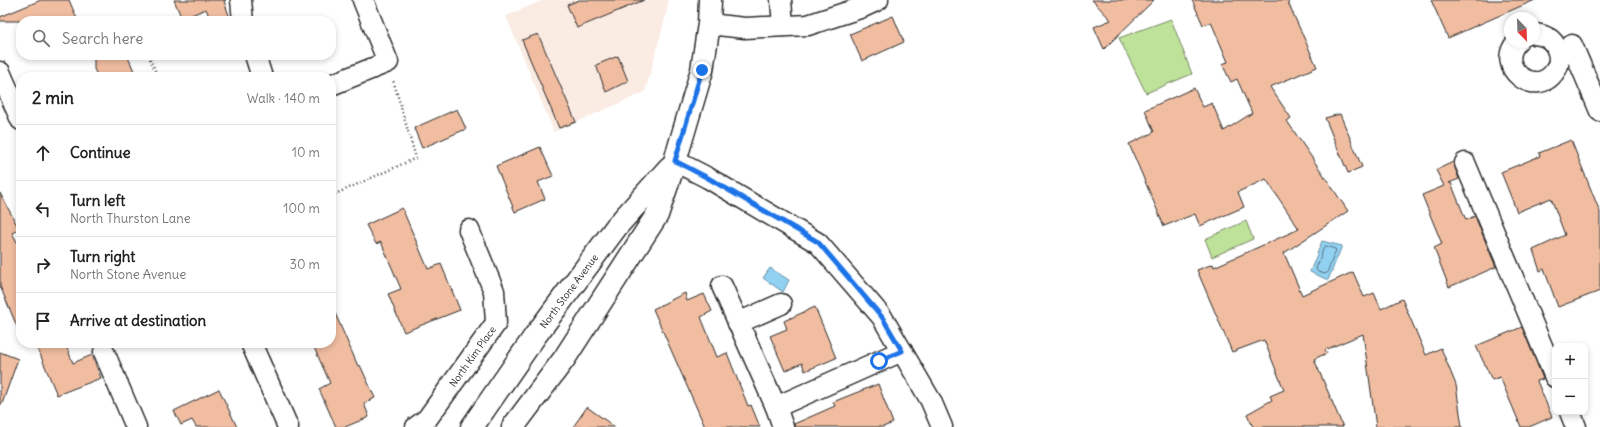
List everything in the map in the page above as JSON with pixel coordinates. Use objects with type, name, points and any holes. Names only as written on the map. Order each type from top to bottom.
[{"type":"main road","name":"North Stone Avenue","points":[[513,427],[564,358],[658,214],[702,70],[709,24],[710,0]]},
{"type":"main road","name":"North Stone Avenue","points":[[472,427],[535,336],[617,226],[675,161]]},
{"type":"street","points":[[241,0],[243,16]]},
{"type":"street","points":[[336,83],[388,62],[362,0]]},
{"type":"street","points":[[781,0],[783,26]]},
{"type":"street","points":[[709,24],[745,28],[808,25],[864,7],[878,0]]},
{"type":"street","points":[[1514,48],[1510,57],[1516,74],[1526,81],[1544,81],[1557,69],[1559,63],[1558,51],[1552,41],[1547,37],[1540,35]]},
{"type":"street","points":[[1572,45],[1600,111]]},
{"type":"street","points":[[257,60],[260,72]]},
{"type":"street","points":[[0,72],[16,109]]},
{"type":"street","points":[[675,161],[708,178],[818,242],[882,317],[931,401],[942,427]]},
{"type":"street","points":[[1465,163],[1552,370]]},
{"type":"street","name":"North Kim Place","points":[[416,427],[427,419],[496,323],[494,291],[469,230]]},
{"type":"street","points":[[722,286],[776,407],[783,427]]},
{"type":"street","points":[[738,324],[781,304]]},
{"type":"street","points":[[253,348],[288,427]]},
{"type":"street","points":[[776,407],[902,351]]},
{"type":"street","points":[[104,352],[136,427]]},
{"type":"street","points":[[1571,415],[1576,427]]},
{"type":"path","points":[[150,60],[156,72]]},
{"type":"path","points":[[336,194],[416,158],[388,62]]},
{"type":"shaded area","points":[[544,0],[668,0],[667,11],[645,92],[554,132],[506,16]]},
{"type":"green space","points":[[1171,19],[1192,74],[1146,93],[1119,38]]},
{"type":"green space","points":[[1246,221],[1253,239],[1212,257],[1205,239]]},
{"type":"water","points":[[1322,241],[1342,246],[1328,280],[1310,272]]},
{"type":"water","points":[[770,268],[789,280],[783,292],[763,278]]},
{"type":"building","points":[[41,0],[69,0],[76,16],[16,16],[16,21],[0,21],[0,17]]},
{"type":"building","points":[[174,0],[226,0],[224,1],[229,16],[209,16],[206,9],[189,16],[181,16]]},
{"type":"building","points":[[579,0],[644,0],[577,28],[567,5]]},
{"type":"building","points":[[1092,0],[1154,0],[1104,49],[1094,27],[1111,20]]},
{"type":"building","points":[[1192,0],[1287,0],[1317,67],[1270,87],[1291,118],[1287,121],[1348,211],[1284,253],[1302,295],[1353,272],[1364,297],[1374,293],[1381,309],[1402,299],[1426,355],[1441,348],[1456,385],[1462,427],[1376,427],[1363,334],[1325,350],[1327,353],[1314,359],[1343,427],[1253,427],[1247,414],[1272,400],[1270,396],[1284,390],[1264,340],[1232,352],[1197,270],[1213,264],[1214,267],[1299,229],[1266,179],[1238,192],[1244,207],[1200,226],[1195,214],[1164,226],[1129,144],[1154,132],[1145,110],[1194,88],[1203,107],[1212,103],[1224,131],[1252,113],[1237,79],[1231,82],[1222,64],[1228,62],[1211,22],[1203,25]]},
{"type":"building","points":[[1431,0],[1535,0],[1508,12],[1504,12],[1504,14],[1448,38]]},
{"type":"building","points":[[893,16],[904,42],[862,61],[850,34]]},
{"type":"building","points":[[538,34],[576,122],[559,128],[522,40]]},
{"type":"building","points":[[618,56],[628,81],[606,92],[596,65]]},
{"type":"building","points":[[94,60],[129,60],[134,71],[96,72]]},
{"type":"building","points":[[457,109],[466,129],[422,148],[414,128]]},
{"type":"building","points":[[1340,114],[1362,167],[1348,173],[1325,118]]},
{"type":"building","points":[[1571,140],[1600,212],[1600,291],[1558,307],[1544,269],[1540,271],[1533,250],[1565,235],[1551,198],[1517,212],[1501,172],[1540,156],[1539,153]]},
{"type":"building","points":[[540,147],[553,176],[538,182],[545,199],[515,212],[496,166]]},
{"type":"building","points":[[1453,162],[1459,179],[1449,183],[1451,183],[1466,220],[1475,216],[1496,267],[1449,287],[1434,248],[1442,244],[1422,195],[1444,186],[1436,170]]},
{"type":"building","points":[[0,193],[16,223],[16,231],[12,233],[16,240],[16,324],[0,286]]},
{"type":"building","points":[[402,208],[428,269],[441,264],[460,310],[404,332],[388,294],[401,289],[381,242],[376,244],[366,225]]},
{"type":"building","points":[[685,293],[687,301],[704,294],[712,311],[701,317],[717,357],[727,353],[748,406],[751,405],[760,427],[705,427],[653,309]]},
{"type":"building","points":[[815,307],[836,358],[805,371],[802,363],[785,371],[770,336],[787,329],[784,321]]},
{"type":"building","points":[[336,315],[358,366],[360,365],[375,398],[364,403],[369,417],[345,427],[336,427],[319,389],[330,383],[314,348],[336,348]]},
{"type":"building","points":[[1522,327],[1543,379],[1537,381],[1552,417],[1529,427],[1521,427],[1500,377],[1492,380],[1476,346]]},
{"type":"building","points":[[37,348],[67,348],[73,363],[92,355],[101,378],[57,395]]},
{"type":"building","points":[[0,352],[18,359],[2,404],[0,404]]},
{"type":"building","points":[[878,384],[893,423],[883,427],[794,427],[794,424],[835,406],[833,402]]},
{"type":"building","points":[[219,389],[237,427],[196,427],[192,420],[181,425],[174,411]]},
{"type":"building","points":[[587,407],[615,427],[573,427]]},
{"type":"route","points":[[702,70],[675,161],[708,178],[818,242],[882,317],[902,351],[879,361]]}]
